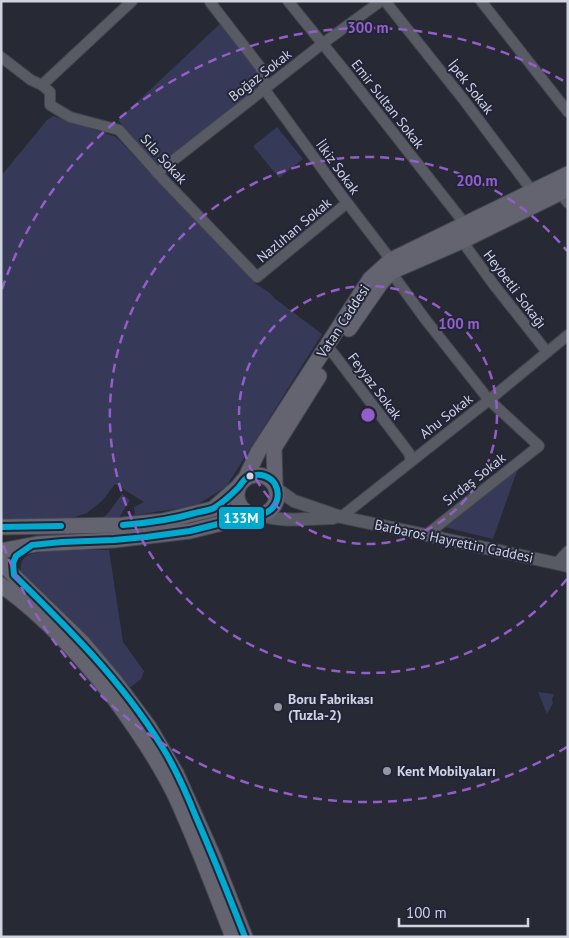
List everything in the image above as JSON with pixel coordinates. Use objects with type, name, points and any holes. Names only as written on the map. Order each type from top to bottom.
[{"type":"main road","name":"Vatan Caddesi","points":[[242,482],[258,452],[370,279],[465,224],[568,174]]},
{"type":"main road","name":"Vatan Caddesi","points":[[276,486],[274,448],[333,353],[391,266],[462,241],[565,195]]},
{"type":"main road","points":[[1,527],[123,525],[163,521],[212,509],[242,482],[252,475],[258,474],[270,479],[276,486],[278,496],[276,503],[268,513],[190,531],[114,540],[32,545],[1,551]]},
{"type":"main road","points":[[242,482],[237,493],[239,505],[248,514],[258,515]]},
{"type":"main road","points":[[14,575],[13,563],[16,556],[32,545]]},
{"type":"main road","points":[[1,562],[97,659],[134,706],[161,745],[191,805],[245,937]]},
{"type":"main road","points":[[1,585],[44,620],[71,646],[110,694],[148,747],[177,802],[233,937]]},
{"type":"street","points":[[1,56],[30,80],[42,85],[132,1]]},
{"type":"street","name":"Emir Sultan Sokak","points":[[288,1],[465,224]]},
{"type":"street","name":"Boğaz Sokak","points":[[157,173],[322,44],[383,1]]},
{"type":"street","name":"İpek Sokak","points":[[383,1],[463,99],[533,192]]},
{"type":"street","points":[[481,1],[568,112]]},
{"type":"street","points":[[210,2],[261,68],[265,90]]},
{"type":"street","name":"Sıla Sokak","points":[[42,85],[50,92],[50,105],[70,116],[119,130],[157,173],[257,277]]},
{"type":"street","name":"İlkiz Sokak","points":[[265,90],[347,203],[425,319],[489,400],[539,446]]},
{"type":"street","name":"Nazlıhan Sokak","points":[[257,277],[347,203]]},
{"type":"street","name":"Heybetli Sokağı","points":[[462,241],[547,352]]},
{"type":"street","name":"Ahu Sokak","points":[[340,518],[568,335]]},
{"type":"street","name":"Feyyaz Sokak","points":[[333,353],[409,453],[411,461]]},
{"type":"street","name":"Sırdaş Sokak","points":[[426,535],[539,446]]},
{"type":"street","points":[[276,486],[294,501],[340,518]]},
{"type":"street","points":[[258,515],[279,519],[340,518]]},
{"type":"street","name":"Barbaros Hayrettin Caddesi","points":[[340,518],[562,564]]},
{"type":"street","points":[[562,564],[568,551]]},
{"type":"shaded area","points":[[222,22],[259,69],[256,89],[157,166],[118,120]]},
{"type":"shaded area","points":[[53,116],[116,137],[256,284],[322,334],[226,487],[195,506],[135,515],[134,507],[144,502],[115,484],[103,500],[87,513],[60,522],[1,521],[1,176],[47,120]]},
{"type":"shaded area","points":[[277,127],[303,159],[279,178],[253,146]]},
{"type":"shaded area","points":[[518,468],[493,539],[444,527]]},
{"type":"shaded area","points":[[122,494],[130,500],[117,521],[107,521],[103,518]]},
{"type":"shaded area","points":[[66,550],[109,550],[123,642],[144,671],[141,679],[128,689],[22,577],[21,571],[23,560],[33,554]]},
{"type":"shaded area","points":[[538,692],[554,694],[553,703],[547,714]]},
{"type":"transit line","name":"133M","points":[[123,525],[168,519],[212,509],[238,488],[243,481],[254,475],[268,477],[277,488],[278,497],[275,505],[263,514],[190,531],[146,537],[32,545],[16,556],[13,563],[14,575],[93,656],[129,698],[161,745],[176,771],[188,798],[245,937]]},
{"type":"transit line","name":"133M","points":[[1,527],[61,526]]},
{"type":"place","name":"Boru Fabrikası (Tuzla-2)","points":[[278,707]]},
{"type":"place","name":"Kent Mobilyaları","points":[[387,771]]}]
